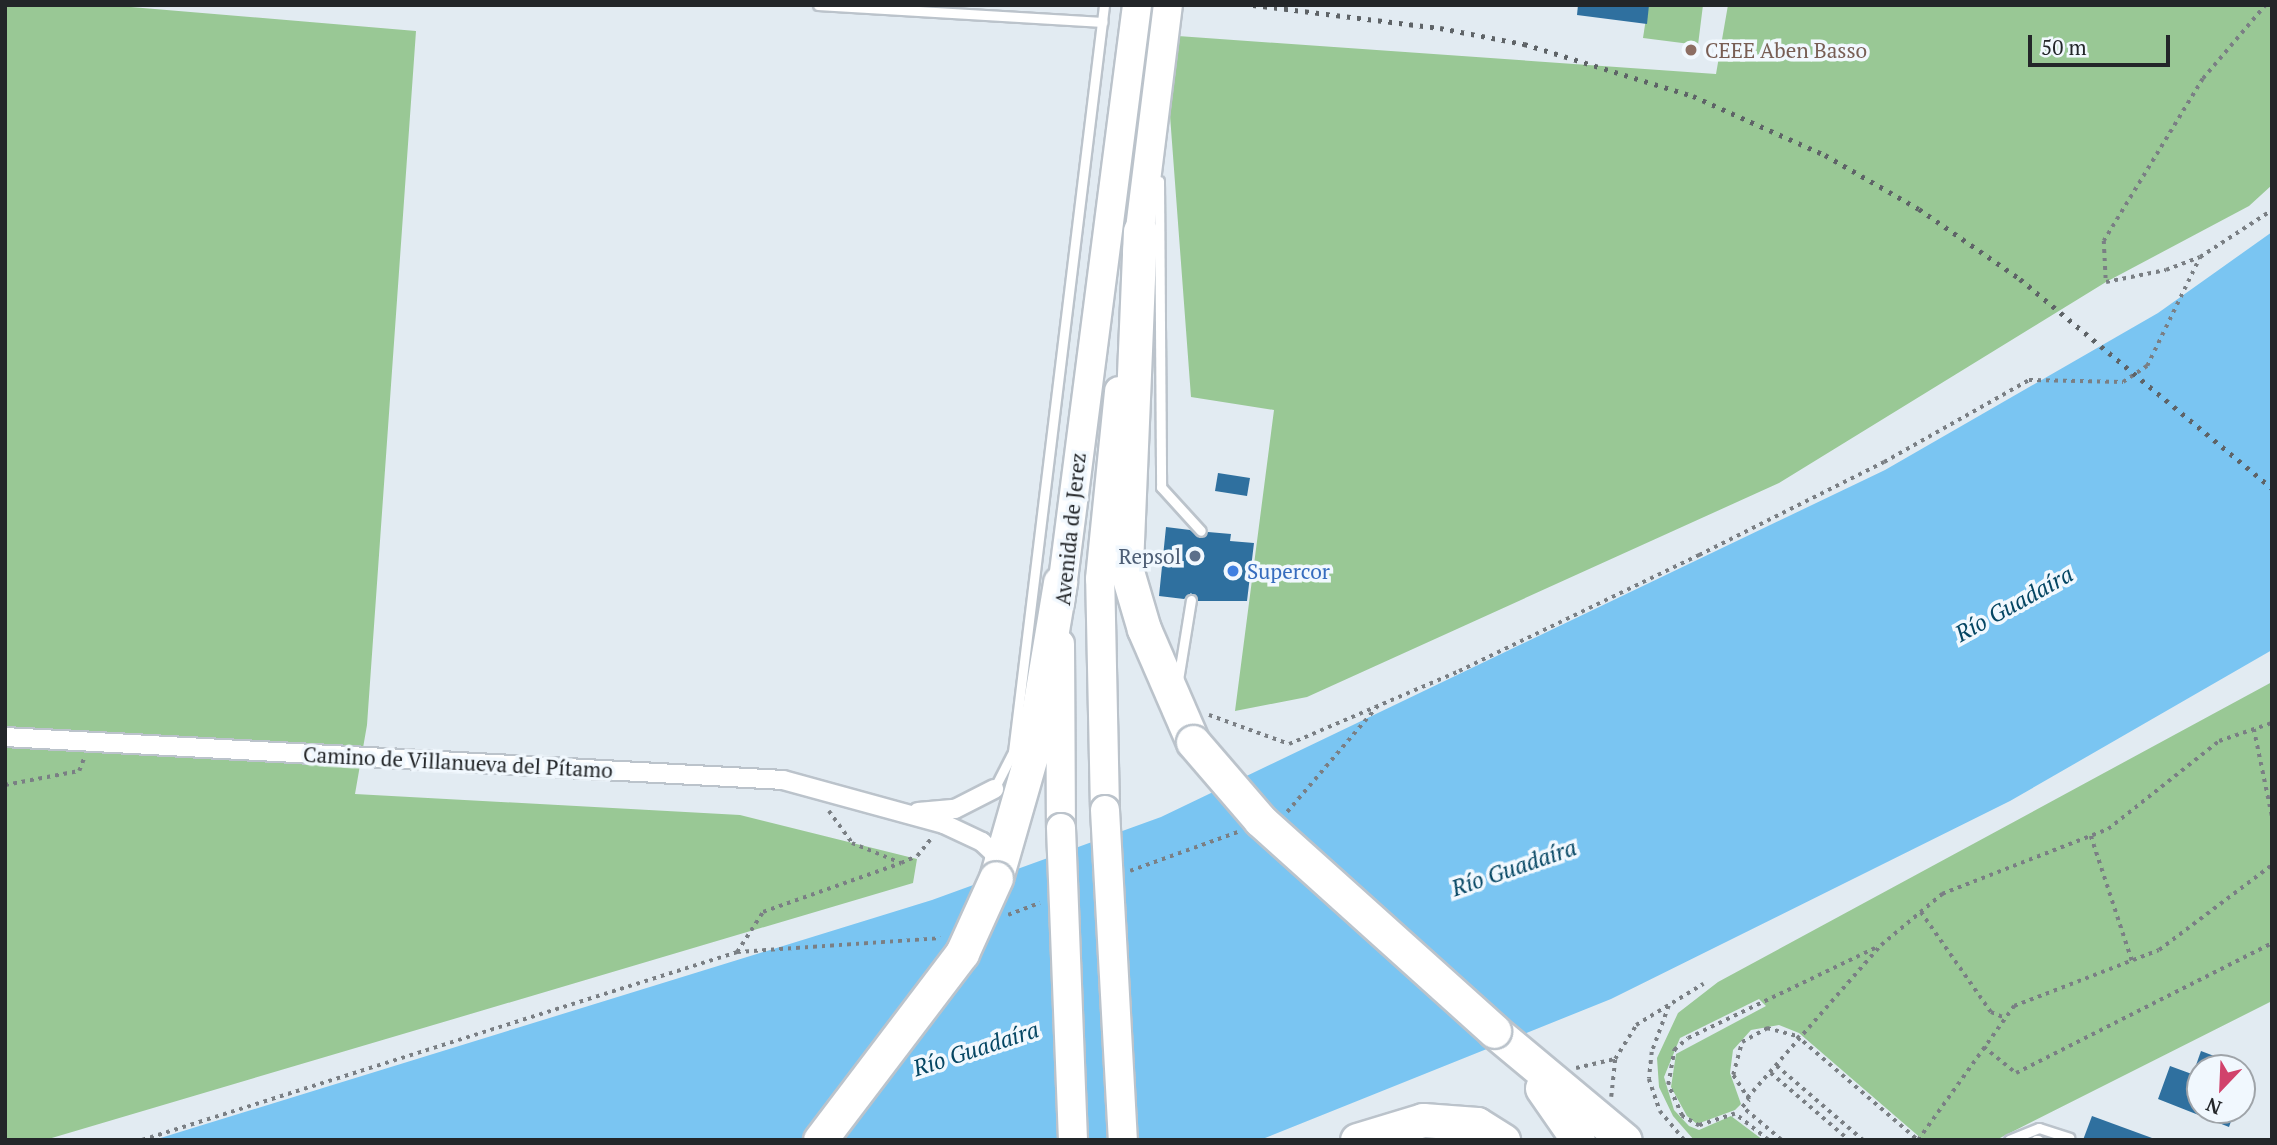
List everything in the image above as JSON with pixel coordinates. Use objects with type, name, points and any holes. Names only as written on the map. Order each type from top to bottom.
[{"type":"highway","points":[[1140,231],[1126,568],[1174,702],[1193,742],[1260,820],[1494,1031],[1625,1140]]},
{"type":"highway","points":[[820,1140],[962,953],[996,878],[1012,832],[1031,756],[1060,582]]},
{"type":"highway","points":[[1494,1031],[1566,1117],[1578,1140]]},
{"type":"highway","points":[[1357,1140],[1423,1120],[1477,1124],[1503,1140]]},
{"type":"main road","name":"Avenida de Jerez","points":[[1073,1140],[1060,828],[1060,582],[1137,5]]},
{"type":"main road","name":"Avenida de Jerez","points":[[1123,1140],[1105,810],[1100,579],[1168,5]]},
{"type":"street","name":"Camino de Villanueva del Pítamo","points":[[5,737],[783,780],[944,824],[994,853],[996,878]]},
{"type":"street","points":[[907,812],[956,809],[995,789]]},
{"type":"lane","points":[[818,5],[1102,22]]},
{"type":"lane","name":"Avenida de Jerez","points":[[995,789],[1013,752],[1104,5]]},
{"type":"lane","points":[[1160,69],[1161,487],[1201,531]]},
{"type":"lane","points":[[1174,702],[1191,600]]},
{"type":"lane","points":[[1012,832],[1013,752]]},
{"type":"lane","points":[[2009,1140],[2039,1128],[2069,1139]]},
{"type":"path","points":[[2266,5],[2203,79],[2104,241],[2106,282],[2166,270],[2200,257],[2272,211]]},
{"type":"path","points":[[1174,702],[1289,744],[1381,702],[1459,671],[1699,555],[1884,461],[2029,380],[2123,382],[2147,366],[2200,257]]},
{"type":"path","points":[[1881,945],[1677,1046],[1667,1076],[1679,1113],[1697,1126],[1736,1114],[1881,945],[1951,889],[2113,826],[2219,741],[2272,723]]},
{"type":"path","points":[[2253,729],[2272,816]]},
{"type":"path","points":[[5,785],[79,771],[92,742]]},
{"type":"path","points":[[831,792],[829,814],[852,843],[901,863]]},
{"type":"path","points":[[142,1140],[737,952],[763,912],[917,856],[944,824]]},
{"type":"path","points":[[2091,836],[2132,961]]},
{"type":"path","points":[[1747,1098],[1733,1075],[1742,1042],[1774,1027],[1801,1038],[1918,1140],[2014,1006],[2159,950],[2272,865]]},
{"type":"path","points":[[1921,912],[1992,1012],[2005,1018]]},
{"type":"path","points":[[1984,1047],[2016,1073],[2272,943]]},
{"type":"path","points":[[1615,1059],[1636,1025],[1703,984]]},
{"type":"path","points":[[1670,1004],[1652,1052],[1648,1079],[1660,1111],[1684,1140]]},
{"type":"path","points":[[1777,1066],[1863,1140]]},
{"type":"path","points":[[1771,1073],[1849,1140]]},
{"type":"path","points":[[1742,1107],[1781,1140]]},
{"type":"path","points":[[1736,1114],[1768,1140]]},
{"type":"green space","points":[[5,5],[107,5],[416,31],[367,725],[355,794],[740,815],[917,859],[913,883],[45,1140],[5,1140]]},
{"type":"green space","points":[[1648,5],[1703,5],[1698,45],[1643,38]]},
{"type":"green space","points":[[1728,5],[2272,5],[2272,185],[2249,206],[2106,282],[1779,483],[1307,697],[1235,711],[1274,410],[1191,397],[1164,35],[1716,74]]},
{"type":"green space","points":[[2272,682],[2272,1001],[1996,1140],[1923,1140],[1799,1033],[1779,1025],[1751,1030],[1733,1050],[1730,1073],[1741,1104],[1735,1110],[1697,1124],[1687,1116],[1671,1087],[1676,1054],[1766,1006],[1759,999],[1680,1038],[1664,1077],[1674,1110],[1689,1126],[1699,1130],[1731,1116],[1763,1140],[1694,1140],[1673,1116],[1659,1087],[1657,1058],[1678,1013],[1718,982]]},
{"type":"water","name":"Río Guadaíra","points":[[2272,232],[2272,650],[2010,801],[1611,999],[1260,1140],[154,1140],[932,900],[1161,817],[1885,470],[2158,313]]},
{"type":"building","points":[[1578,5],[1649,5],[1647,24],[1577,15]]},
{"type":"building","points":[[1218,473],[1250,478],[1247,496],[1215,491]]},
{"type":"building","points":[[1166,527],[1190,530],[1200,538],[1208,532],[1231,534],[1230,541],[1254,543],[1247,601],[1198,601],[1191,593],[1184,599],[1159,596]]},
{"type":"building","points":[[2170,1066],[2186,1072],[2186,1110],[2158,1099]]},
{"type":"building","points":[[2092,1116],[2152,1138],[2152,1140],[2083,1140]]},
{"type":"railway","points":[[1253,5],[1440,28],[1524,44],[1693,96],[1825,155],[1919,209],[2020,279],[2272,488]]},
{"type":"place","name":"CEEE Aben Basso","points":[[1691,50]]},
{"type":"place","name":"Repsol","points":[[1195,556]]},
{"type":"place","name":"Supercor","points":[[1233,571]]}]
